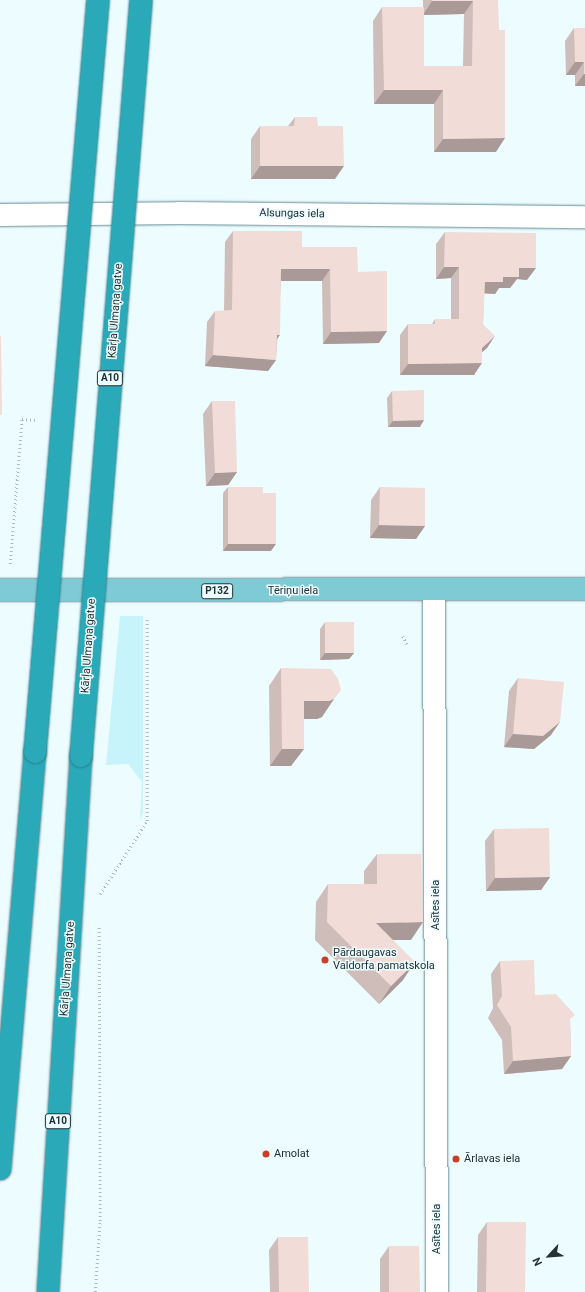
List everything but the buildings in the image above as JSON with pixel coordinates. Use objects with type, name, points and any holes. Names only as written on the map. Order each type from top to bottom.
[{"type":"highway","points":[[0,1169],[98,0]]},
{"type":"highway","name":"Kārļa Ulmaņa gatve","points":[[48,1292],[81,756],[141,0]]},
{"type":"main road","name":"Tēriņu iela","points":[[3,590],[434,591],[490,588],[585,589]]},
{"type":"street","name":"Alsungas iela","points":[[0,215],[179,213],[585,217]]},
{"type":"street","name":"Asītes iela","points":[[434,591],[437,1292]]},
{"type":"path","points":[[3,590],[22,419],[36,420]]},
{"type":"path","points":[[99,888],[99,896],[147,821],[147,610]]},
{"type":"path","points":[[95,1292],[100,1221],[99,920]]},
{"type":"shaded area","points":[[120,616],[143,616],[143,812],[140,821],[142,782],[128,764],[106,765]]},
{"type":"place","name":"Pārdaugavas Valdorfa pamatskola","points":[[325,960]]},
{"type":"place","name":"Amolat","points":[[266,1154]]},
{"type":"place","name":"Ārlavas iela","points":[[456,1159]]}]
